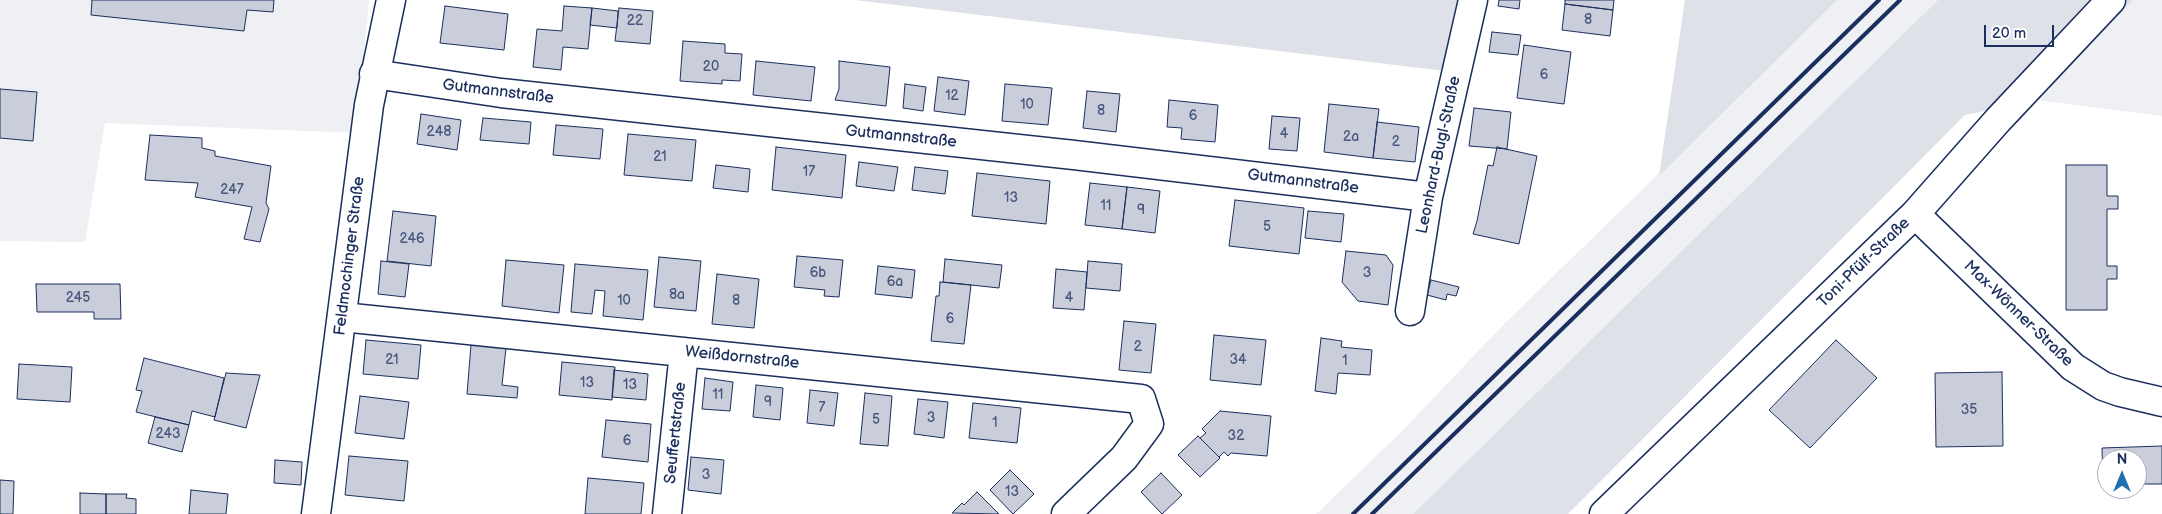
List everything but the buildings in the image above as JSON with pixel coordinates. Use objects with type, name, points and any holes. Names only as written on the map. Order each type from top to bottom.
[{"type":"street","name":"Feldmochinger Straße","points":[[316,514],[374,74],[391,0]]},
{"type":"street","name":"Leonhard-Bugl-Straße","points":[[1410,311],[1428,197],[1473,0]]},
{"type":"street","name":"Toni-Pfülf-Straße","points":[[1604,514],[1915,214],[1998,120],[2111,0]]},
{"type":"street","name":"Gutmannstraße","points":[[374,74],[501,93],[1074,155],[1428,197]]},
{"type":"street","name":"Max-Wönner-Straße","points":[[1915,214],[2073,367],[2103,386],[2162,402]]},
{"type":"street","name":"Weißdornstraße","points":[[342,317],[1141,400],[1149,424],[1124,458],[1066,514]]},
{"type":"street","name":"Seuffertstraße","points":[[667,514],[684,352]]},
{"type":"shaded area","points":[[0,0],[369,0],[357,133],[105,123],[85,242],[0,241]]},
{"type":"shaded area","points":[[855,0],[1460,0],[1445,71]]},
{"type":"shaded area","points":[[1685,0],[1837,0],[1659,176]]},
{"type":"shaded area","points":[[1837,0],[1938,0],[1413,514],[1316,514],[1403,430],[1503,325]]},
{"type":"shaded area","points":[[1938,0],[2133,0],[2036,100],[1965,115],[1568,514],[1413,514]]},
{"type":"shaded area","points":[[2133,0],[2162,0],[2162,116],[2036,100]]},
{"type":"railway","points":[[1353,514],[1879,0]]},
{"type":"railway","points":[[1372,514],[1900,0]]}]
